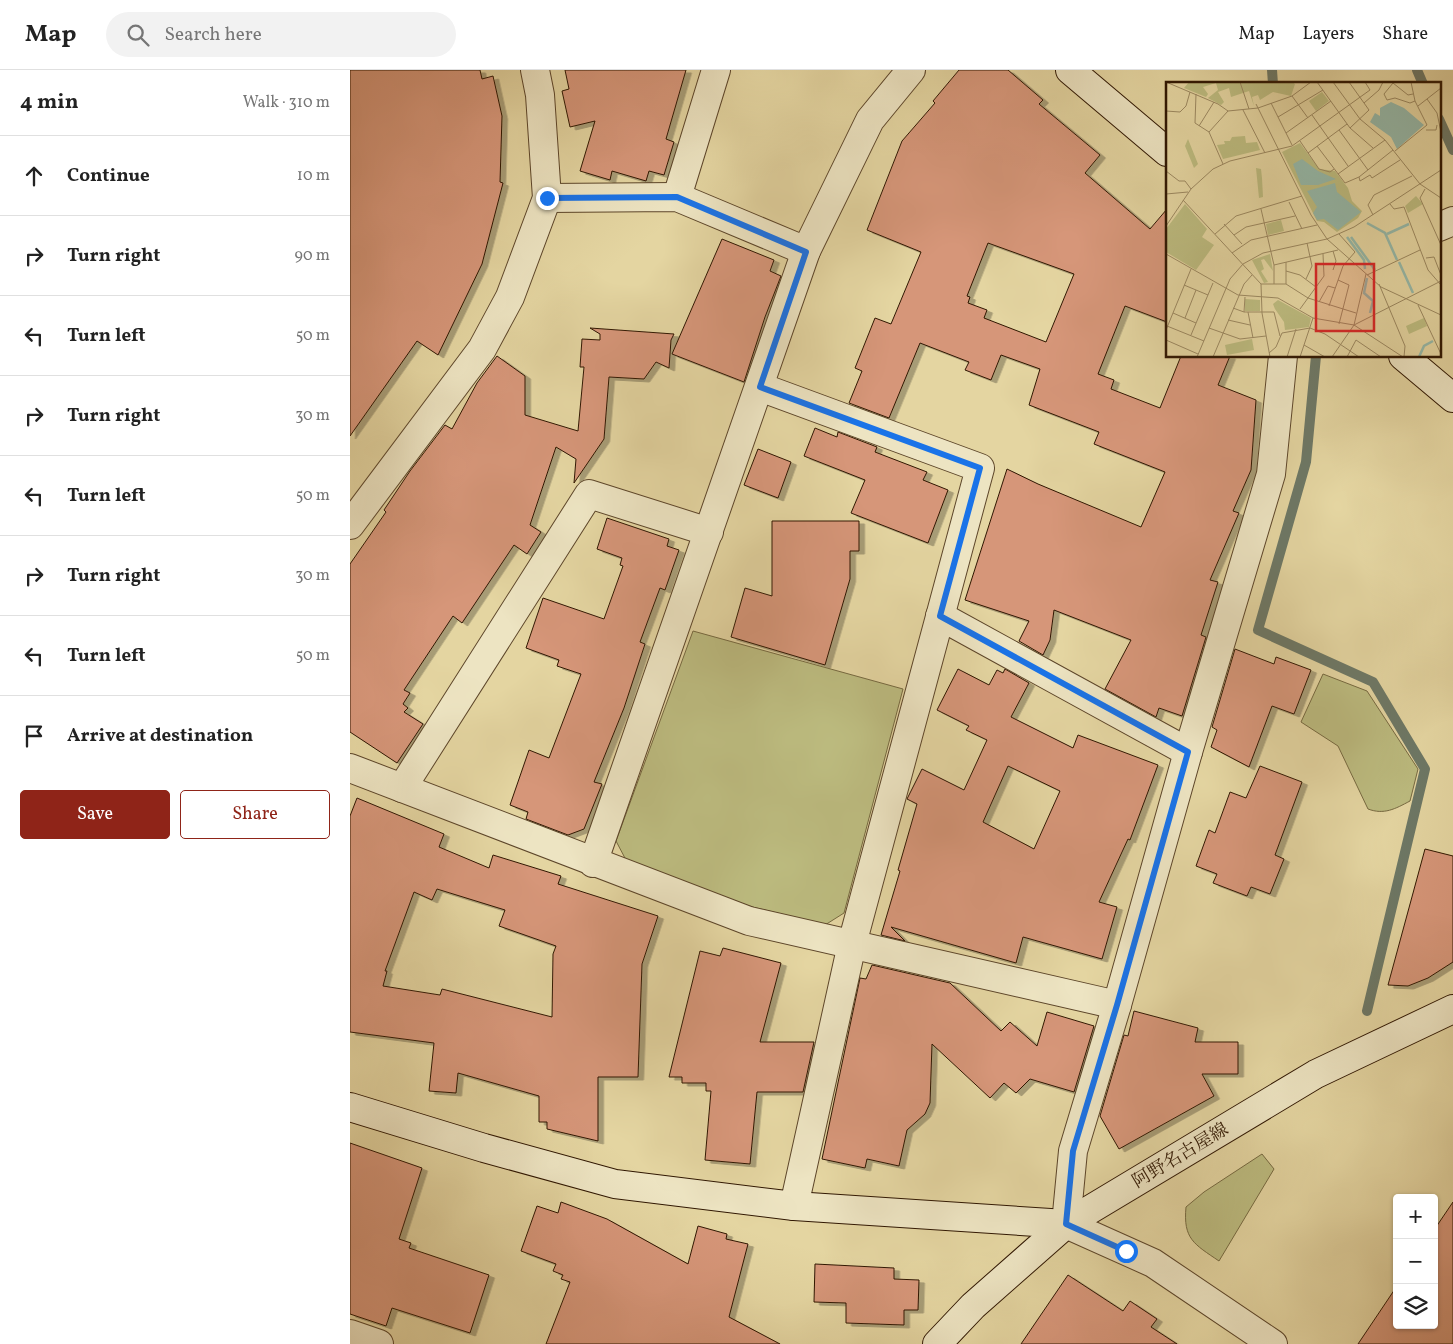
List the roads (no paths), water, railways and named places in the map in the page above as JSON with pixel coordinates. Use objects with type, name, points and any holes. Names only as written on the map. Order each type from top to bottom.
[{"type":"street","points":[[354,512],[482,349],[510,297],[547,198],[540,95],[535,70]]},
{"type":"street","points":[[677,197],[716,70]]},
{"type":"street","points":[[593,863],[710,532],[806,252],[870,120],[911,70]]},
{"type":"street","points":[[1070,70],[1166,151]]},
{"type":"street","points":[[547,198],[677,197],[806,252]]},
{"type":"street","points":[[1440,227],[1453,221]]},
{"type":"street","points":[[1066,1224],[1073,1151],[1117,1005],[1188,752],[1271,474],[1283,358]]},
{"type":"street","points":[[1406,358],[1453,398]]},
{"type":"street","points":[[760,387],[980,468],[852,944],[794,1206]]},
{"type":"street","points":[[402,788],[589,494],[710,532]]},
{"type":"street","points":[[940,616],[1188,752]]},
{"type":"street","points":[[350,768],[593,863],[749,921],[1117,1005]]},
{"type":"street","name":"阿野名古屋線","points":[[937,1344],[973,1306],[1066,1224],[1316,1074],[1453,1009]]},
{"type":"street","points":[[350,1107],[484,1148],[615,1184],[794,1206],[1066,1224],[1153,1263],[1273,1344]]},
{"type":"street","points":[[350,1334],[379,1344]]},
{"type":"waterway","points":[[1272,70],[1273,82]]},
{"type":"waterway","points":[[1417,70],[1422,82]]},
{"type":"waterway","points":[[1440,121],[1453,150]]},
{"type":"waterway","points":[[1316,358],[1306,462],[1258,630],[1373,682],[1425,769],[1367,1011]]}]
